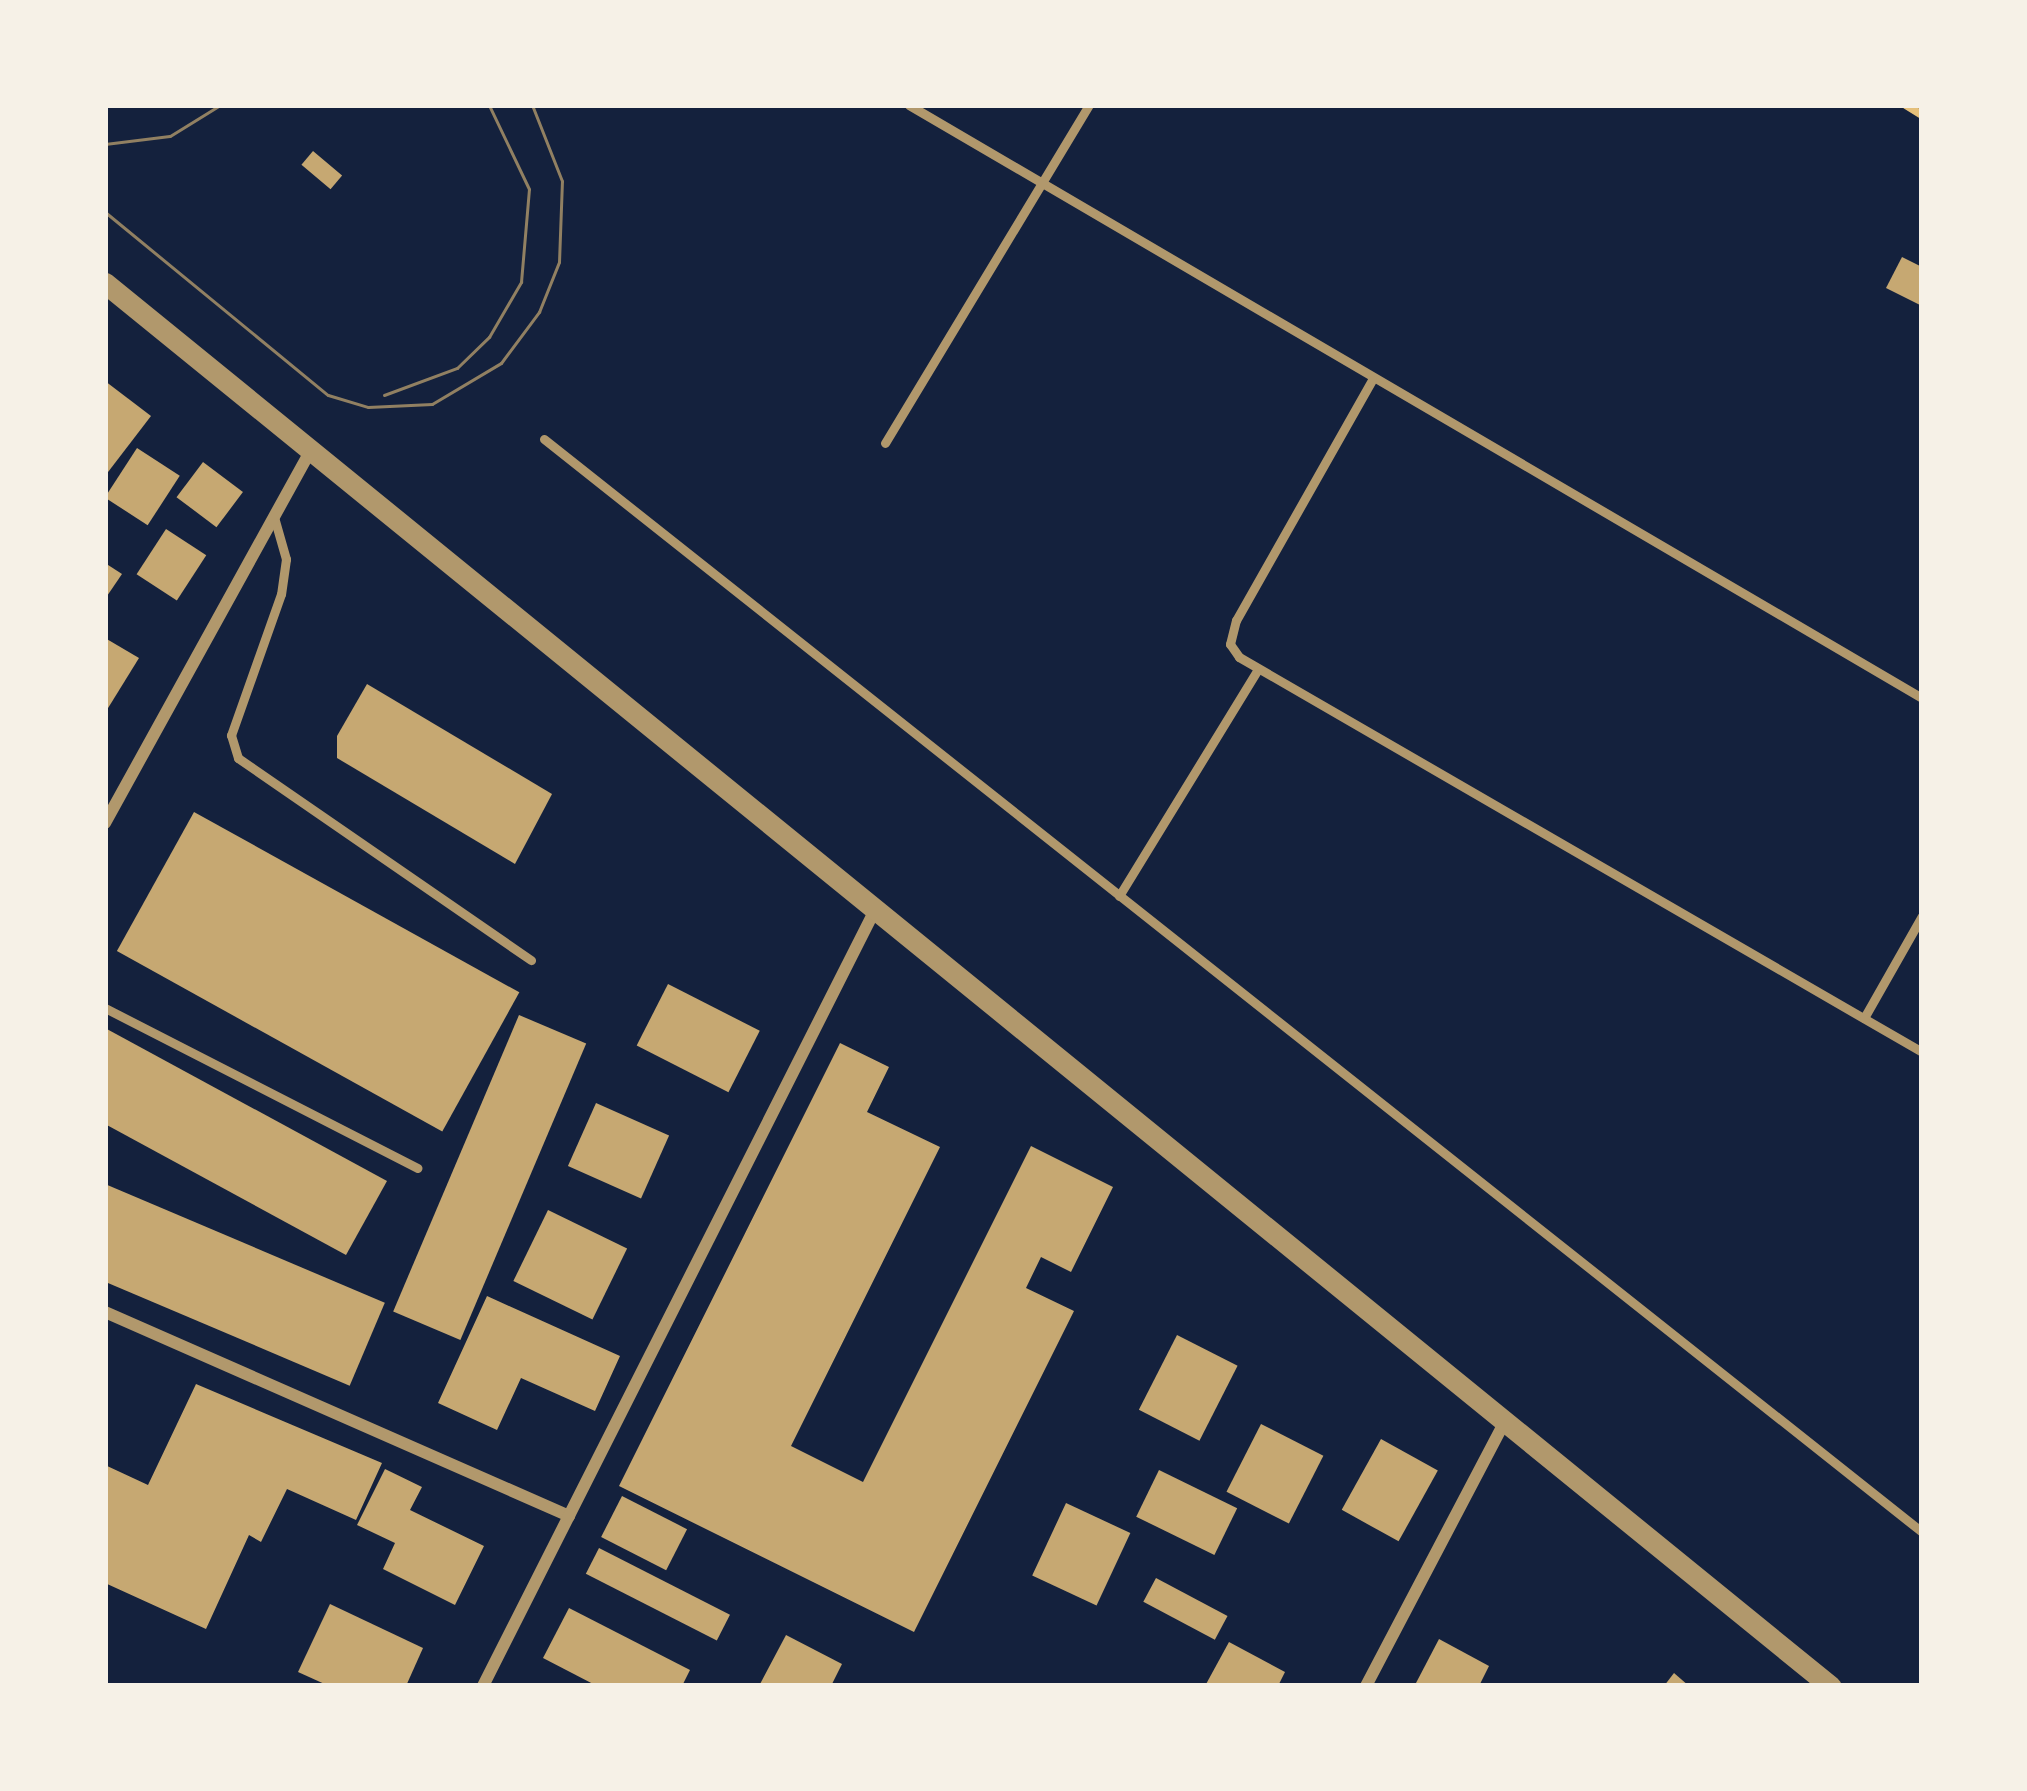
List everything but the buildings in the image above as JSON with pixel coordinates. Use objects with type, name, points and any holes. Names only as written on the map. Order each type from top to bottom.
[{"type":"street","points":[[105,283],[1830,1686]]},
{"type":"street","points":[[105,823],[312,449]]},
{"type":"street","points":[[483,1686],[876,908]]},
{"type":"street","points":[[105,1312],[569,1516]]},
{"type":"street","points":[[1366,1686],[1505,1421]]},
{"type":"lane","points":[[908,105],[1041,188],[1917,695],[1922,678]]},
{"type":"lane","points":[[885,443],[1089,105]]},
{"type":"lane","points":[[1372,380],[1235,620],[1230,644],[1258,669],[1922,1052]]},
{"type":"lane","points":[[544,439],[1922,1532]]},
{"type":"lane","points":[[274,517],[286,559],[281,593],[231,735],[238,758],[531,960]]},
{"type":"lane","points":[[1120,896],[1258,669]]},
{"type":"lane","points":[[1864,1018],[1922,916]]},
{"type":"lane","points":[[105,1008],[417,1168]]},
{"type":"path","points":[[1906,105],[1922,115]]},
{"type":"tram line","points":[[105,144],[170,136],[220,105]]},
{"type":"tram line","points":[[384,395],[457,368],[489,337],[521,282],[529,189],[489,105]]},
{"type":"tram line","points":[[105,212],[328,395],[368,407],[432,404],[501,363],[539,312],[559,262],[562,181],[532,105]]}]
